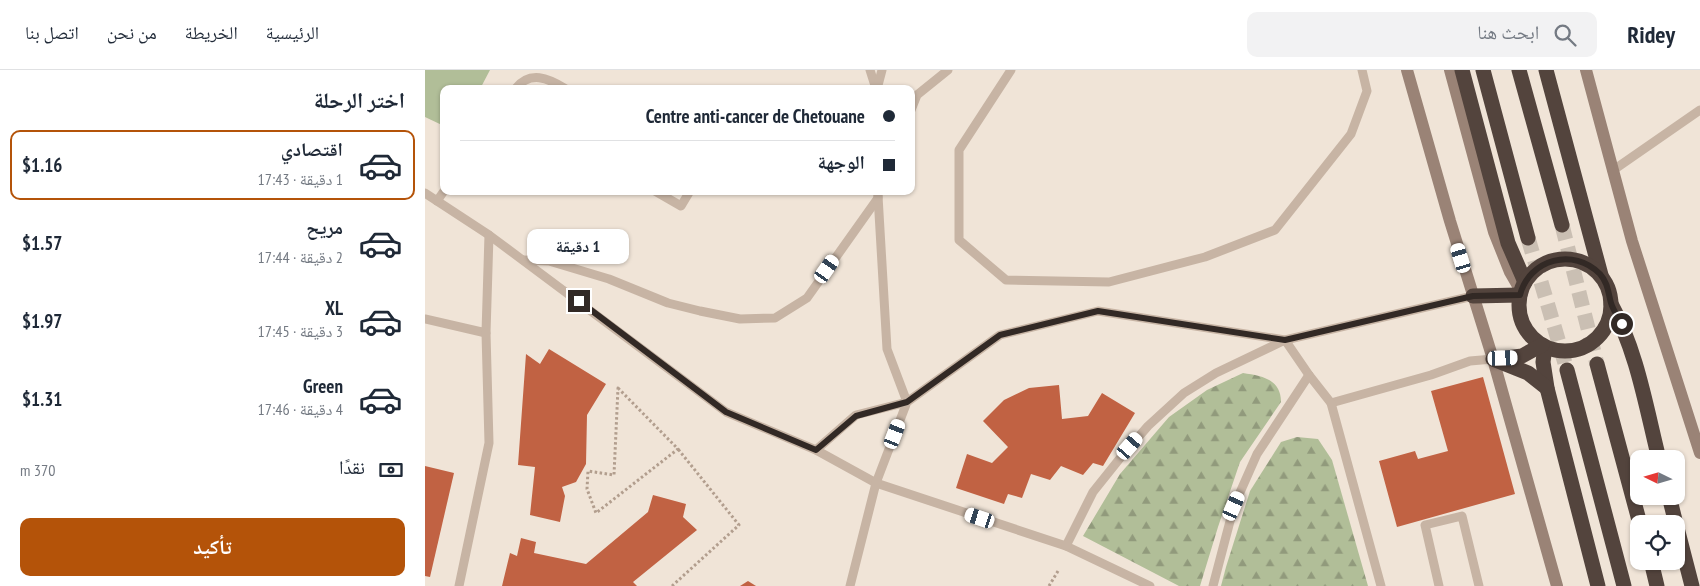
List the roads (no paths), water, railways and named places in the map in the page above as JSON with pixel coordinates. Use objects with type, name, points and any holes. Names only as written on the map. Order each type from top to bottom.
[{"type":"highway","points":[[1462,70],[1522,289]]},
{"type":"highway","points":[[1483,70],[1528,238]]},
{"type":"highway","points":[[1519,70],[1562,224]]},
{"type":"highway","points":[[1546,70],[1601,275],[1606,284],[1611,304],[1622,324],[1631,347],[1657,450]]},
{"type":"highway","points":[[1601,275],[1580,261],[1567,258],[1543,264],[1533,272],[1522,289],[1519,307],[1521,318],[1525,328],[1543,346],[1571,351],[1584,347],[1595,340],[1604,329],[1609,317],[1611,304]]},
{"type":"highway","points":[[1473,296],[1522,289]]},
{"type":"highway","points":[[1493,359],[1523,356],[1543,346]]},
{"type":"highway","points":[[1543,346],[1543,362],[1547,388],[1598,586]]},
{"type":"highway","points":[[1493,359],[1528,373],[1547,388]]},
{"type":"highway","points":[[1597,364],[1638,515]]},
{"type":"highway","points":[[1567,370],[1624,586]]},
{"type":"highway","points":[[1685,559],[1692,586]]},
{"type":"highway","points":[[1653,570],[1657,586]]},
{"type":"main road","points":[[1407,70],[1493,359],[1557,586]]},
{"type":"main road","points":[[1450,70],[1494,232],[1510,272],[1522,289]]},
{"type":"main road","points":[[1586,70],[1632,241],[1700,453]]},
{"type":"lane","points":[[871,70],[876,85]]},
{"type":"lane","points":[[878,85],[882,70]]},
{"type":"lane","points":[[915,100],[917,95],[948,70]]},
{"type":"lane","points":[[1011,70],[959,150],[959,240],[1006,280],[1109,282],[1205,258],[1275,230],[1351,134],[1367,91],[1362,70]]},
{"type":"lane","points":[[518,85],[520,82],[535,76],[551,79],[559,85]]},
{"type":"lane","points":[[1612,171],[1700,110]]},
{"type":"lane","points":[[425,193],[489,235],[565,290],[726,412],[816,450],[876,484],[1066,546],[1150,586]]},
{"type":"lane","points":[[437,201],[441,195]]},
{"type":"lane","points":[[662,195],[681,206],[688,195]]},
{"type":"lane","points":[[521,260],[549,262],[609,279],[668,303],[700,312],[740,319],[775,318],[807,298],[878,195]]},
{"type":"lane","points":[[850,586],[876,484],[907,402],[887,349],[879,195]]},
{"type":"lane","points":[[459,586],[489,443],[486,332],[489,235]]},
{"type":"lane","points":[[1066,546],[1093,492],[1148,426],[1184,393],[1216,373],[1285,340],[1473,296]]},
{"type":"lane","points":[[816,450],[856,416],[907,402],[1000,335],[1098,311],[1285,340],[1309,375],[1331,402],[1381,586]]},
{"type":"lane","points":[[425,320],[486,332]]},
{"type":"lane","points":[[1331,402],[1431,376],[1470,361],[1493,359]]},
{"type":"lane","points":[[1213,586],[1234,506],[1257,454],[1309,375]]},
{"type":"lane","points":[[1439,586],[1425,525],[1462,516],[1479,586]]},
{"type":"tunnel","points":[[1562,225],[1597,364]]},
{"type":"tunnel","points":[[1528,238],[1567,370]]}]
